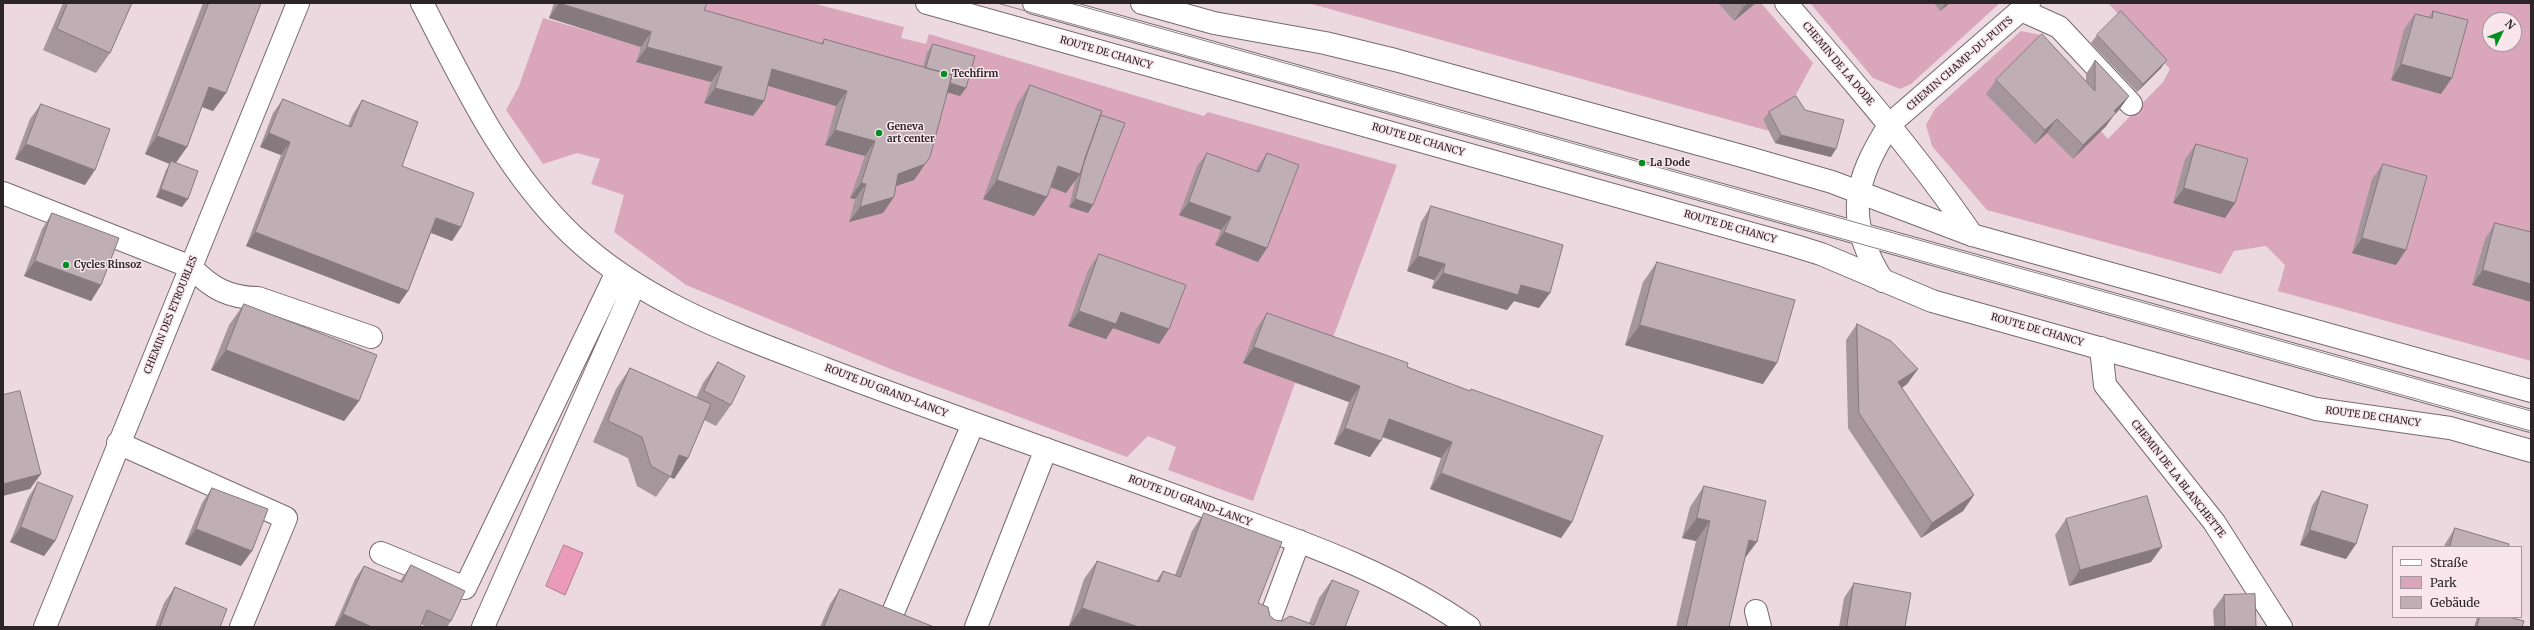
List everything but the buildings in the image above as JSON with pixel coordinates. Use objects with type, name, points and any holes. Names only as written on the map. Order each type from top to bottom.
[{"type":"main road","name":"CHEMIN DES ETROUBLES","points":[[45,627],[118,443],[298,3]]},
{"type":"main road","name":"ROUTE DU GRAND-LANCY","points":[[422,3],[473,104],[516,168],[570,234],[617,272],[635,284],[695,317],[972,424],[1046,448],[1299,541],[1388,580],[1426,599],[1469,627]]},
{"type":"main road","name":"ROUTE DE CHANCY","points":[[927,3],[1792,245],[1821,254],[1932,301],[2316,409],[2450,428],[2531,451]]},
{"type":"main road","points":[[1034,3],[2531,421]]},
{"type":"main road","points":[[1142,3],[1214,23],[1325,43],[1395,60],[1832,182],[1972,235],[2531,391]]},
{"type":"main road","name":"CHEMIN DE LA DODE","points":[[1786,3],[1890,124],[1934,180],[1972,235]]},
{"type":"main road","points":[[2025,7],[2059,27],[2131,104]]},
{"type":"main road","name":"CHEMIN CHAMP-DU-PUITS","points":[[1890,124],[2025,7]]},
{"type":"main road","points":[[1883,281],[1871,262],[1857,223],[1859,192],[1876,146],[1890,124]]},
{"type":"main road","points":[[3,193],[191,267],[206,282],[222,292],[242,298],[258,298],[371,337]]},
{"type":"main road","points":[[381,552],[465,588],[617,272]]},
{"type":"main road","points":[[483,627],[635,284]]},
{"type":"main road","name":"CHEMIN DE LA BLANCHETTE","points":[[2101,348],[2105,385],[2214,522],[2281,627]]},
{"type":"main road","points":[[894,610],[972,424]]},
{"type":"main road","points":[[118,443],[286,518],[241,627]]},
{"type":"main road","points":[[976,627],[1046,448]]},
{"type":"main road","points":[[1267,627],[1299,541]]},
{"type":"green space","points":[[645,3],[812,3],[904,27],[901,38],[926,44],[929,34],[1204,116],[1208,112],[1397,165],[1314,389],[1295,383],[1253,501],[1168,470],[1176,447],[1148,436],[1127,457],[893,370],[686,285],[614,232],[624,195],[591,184],[600,159],[577,153],[543,164],[506,110],[519,86],[543,18],[620,40],[640,16],[631,49]]},
{"type":"green space","points":[[1308,3],[1718,3],[1734,21],[1756,3],[1761,3],[1813,63],[1791,104],[1763,121],[1769,131]]},
{"type":"green space","points":[[1810,3],[2000,3],[1911,84],[1900,89],[1873,78]]},
{"type":"green space","points":[[2108,3],[2531,3],[2531,361],[2278,291],[2285,265],[2266,246],[2234,251],[2221,274],[1987,210],[1932,146],[1926,125],[1935,109],[2021,31],[2041,35],[2064,59],[2081,100],[2107,126],[2101,131],[2108,139],[2163,82],[2170,69]]},
{"type":"shaded area","points":[[564,545],[583,553],[565,595],[546,586]]},
{"type":"tram line","points":[[997,3],[2531,431]]},
{"type":"tram line","points":[[1070,3],[2531,411]]},
{"type":"place","name":"Techfirm","points":[[944,74]]},
{"type":"place","name":"Geneva art center","points":[[879,133]]},
{"type":"place","name":"La Dode","points":[[1642,163]]},
{"type":"place","name":"Cycles Rinsoz","points":[[66,265]]}]
